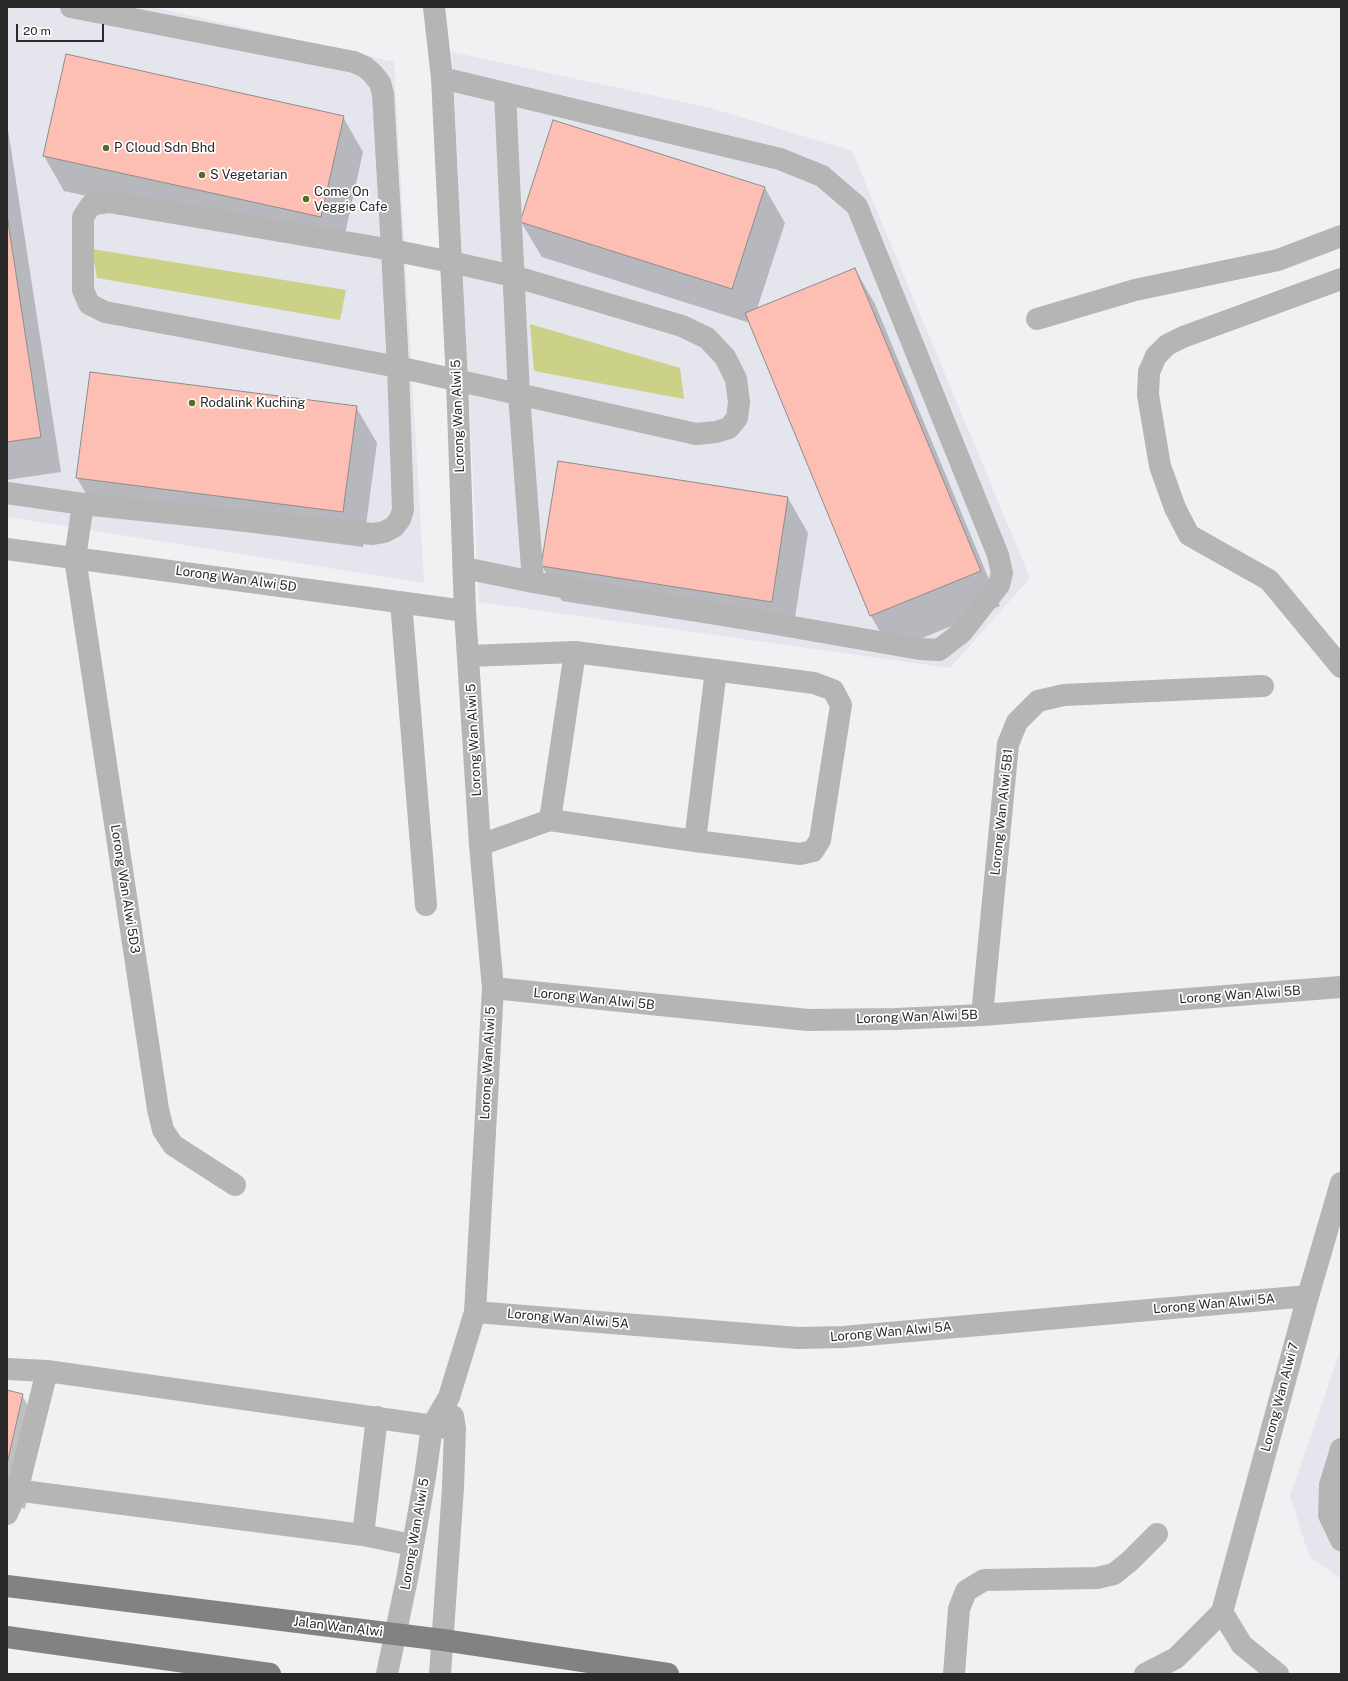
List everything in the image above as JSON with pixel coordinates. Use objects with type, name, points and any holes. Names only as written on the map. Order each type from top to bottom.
[{"type":"main road","name":"Jalan Wan Alwi","points":[[7,1586],[443,1640],[668,1674]]},
{"type":"main road","points":[[7,1637],[270,1674]]},
{"type":"street","points":[[7,493],[83,504],[373,534],[384,532],[394,527],[400,519],[403,510],[392,250],[383,94],[380,83],[365,67],[354,62],[71,7]]},
{"type":"street","name":"Lorong Wan Alwi 5","points":[[387,1674],[396,1635],[425,1477],[432,1426],[449,1397],[474,1312],[493,988],[480,845],[465,611],[457,380],[442,78],[434,7]]},
{"type":"street","points":[[442,78],[780,158],[822,176],[858,206],[998,555],[1002,573],[999,585],[962,632],[939,650],[920,649],[533,582],[464,568]]},
{"type":"street","points":[[505,93],[519,395],[533,582]]},
{"type":"street","points":[[110,202],[392,250],[513,276],[682,326],[707,338],[725,357],[736,379],[739,402],[737,418],[729,428],[716,432],[696,434],[398,367],[105,312],[89,304],[83,290],[83,217],[91,205],[110,202]]},
{"type":"street","points":[[1037,319],[1135,290],[1278,260],[1341,236]]},
{"type":"street","points":[[1341,279],[1183,337],[1167,345],[1156,356],[1149,372],[1148,395],[1160,466],[1175,508],[1189,535],[1269,580],[1341,667]]},
{"type":"street","name":"Lorong Wan Alwi 5D3","points":[[83,504],[75,558],[158,1109],[163,1130],[173,1145],[235,1184]]},
{"type":"street","name":"Lorong Wan Alwi 5D","points":[[7,550],[465,611]]},
{"type":"street","points":[[401,602],[426,905]]},
{"type":"street","points":[[469,656],[575,652],[716,670],[814,683],[833,690],[841,705],[820,840],[813,851],[800,854],[695,841],[550,820],[480,845]]},
{"type":"street","points":[[550,820],[575,652]]},
{"type":"street","points":[[695,841],[716,670]]},
{"type":"street","name":"Lorong Wan Alwi 5B1","points":[[982,1015],[1008,744],[1017,722],[1038,701],[1064,695],[1263,686]]},
{"type":"street","name":"Lorong Wan Alwi 5B","points":[[493,988],[808,1020],[896,1019],[982,1015],[1341,987]]},
{"type":"street","name":"Lorong Wan Alwi 7","points":[[1222,1612],[1308,1296],[1341,1183]]},
{"type":"street","name":"Lorong Wan Alwi 5A","points":[[474,1312],[805,1338],[843,1337],[1308,1296]]},
{"type":"street","points":[[7,1369],[47,1371],[455,1429]]},
{"type":"street","points":[[7,1514],[12,1490],[47,1371]]},
{"type":"street","name":"Lorong Wan Alwi 5","points":[[440,1674],[453,1488],[455,1429],[449,1397]]},
{"type":"street","points":[[363,1535],[377,1417]]},
{"type":"street","points":[[1341,1449],[1330,1486],[1329,1516],[1341,1540]]},
{"type":"street","points":[[12,1490],[363,1535],[412,1545]]},
{"type":"street","points":[[954,1674],[959,1609],[966,1591],[984,1580],[1097,1578],[1114,1574],[1130,1561],[1157,1534]]},
{"type":"street","points":[[1145,1674],[1176,1658],[1222,1612],[1242,1645],[1278,1674]]},
{"type":"shaded area","points":[[7,7],[153,7],[394,62],[424,583],[7,517]]},
{"type":"shaded area","points":[[452,52],[711,108],[852,151],[1030,578],[950,668],[479,602]]},
{"type":"shaded area","points":[[1341,1349],[1341,1579],[1309,1556],[1290,1496]]},
{"type":"green space","points":[[92,249],[346,290],[340,320],[97,278]]},
{"type":"green space","points":[[530,324],[680,368],[684,399],[534,371]]},
{"type":"building","points":[[66,54],[344,116],[321,217],[43,156]]},
{"type":"building","points":[[553,120],[765,187],[732,289],[520,222]]},
{"type":"building","points":[[7,215],[41,437],[7,442]]},
{"type":"building","points":[[855,268],[981,571],[870,616],[745,313]]},
{"type":"building","points":[[90,372],[357,406],[343,512],[76,478]]},
{"type":"building","points":[[558,461],[788,497],[772,602],[541,566]]},
{"type":"building","points":[[7,1390],[23,1394],[7,1464]]},
{"type":"place","name":"P Cloud Sdn Bhd","points":[[106,148]]},
{"type":"place","name":"S Vegetarian","points":[[202,175]]},
{"type":"place","name":"Come On Veggie Cafe","points":[[306,199]]},
{"type":"place","name":"Rodalink Kuching","points":[[192,403]]}]
